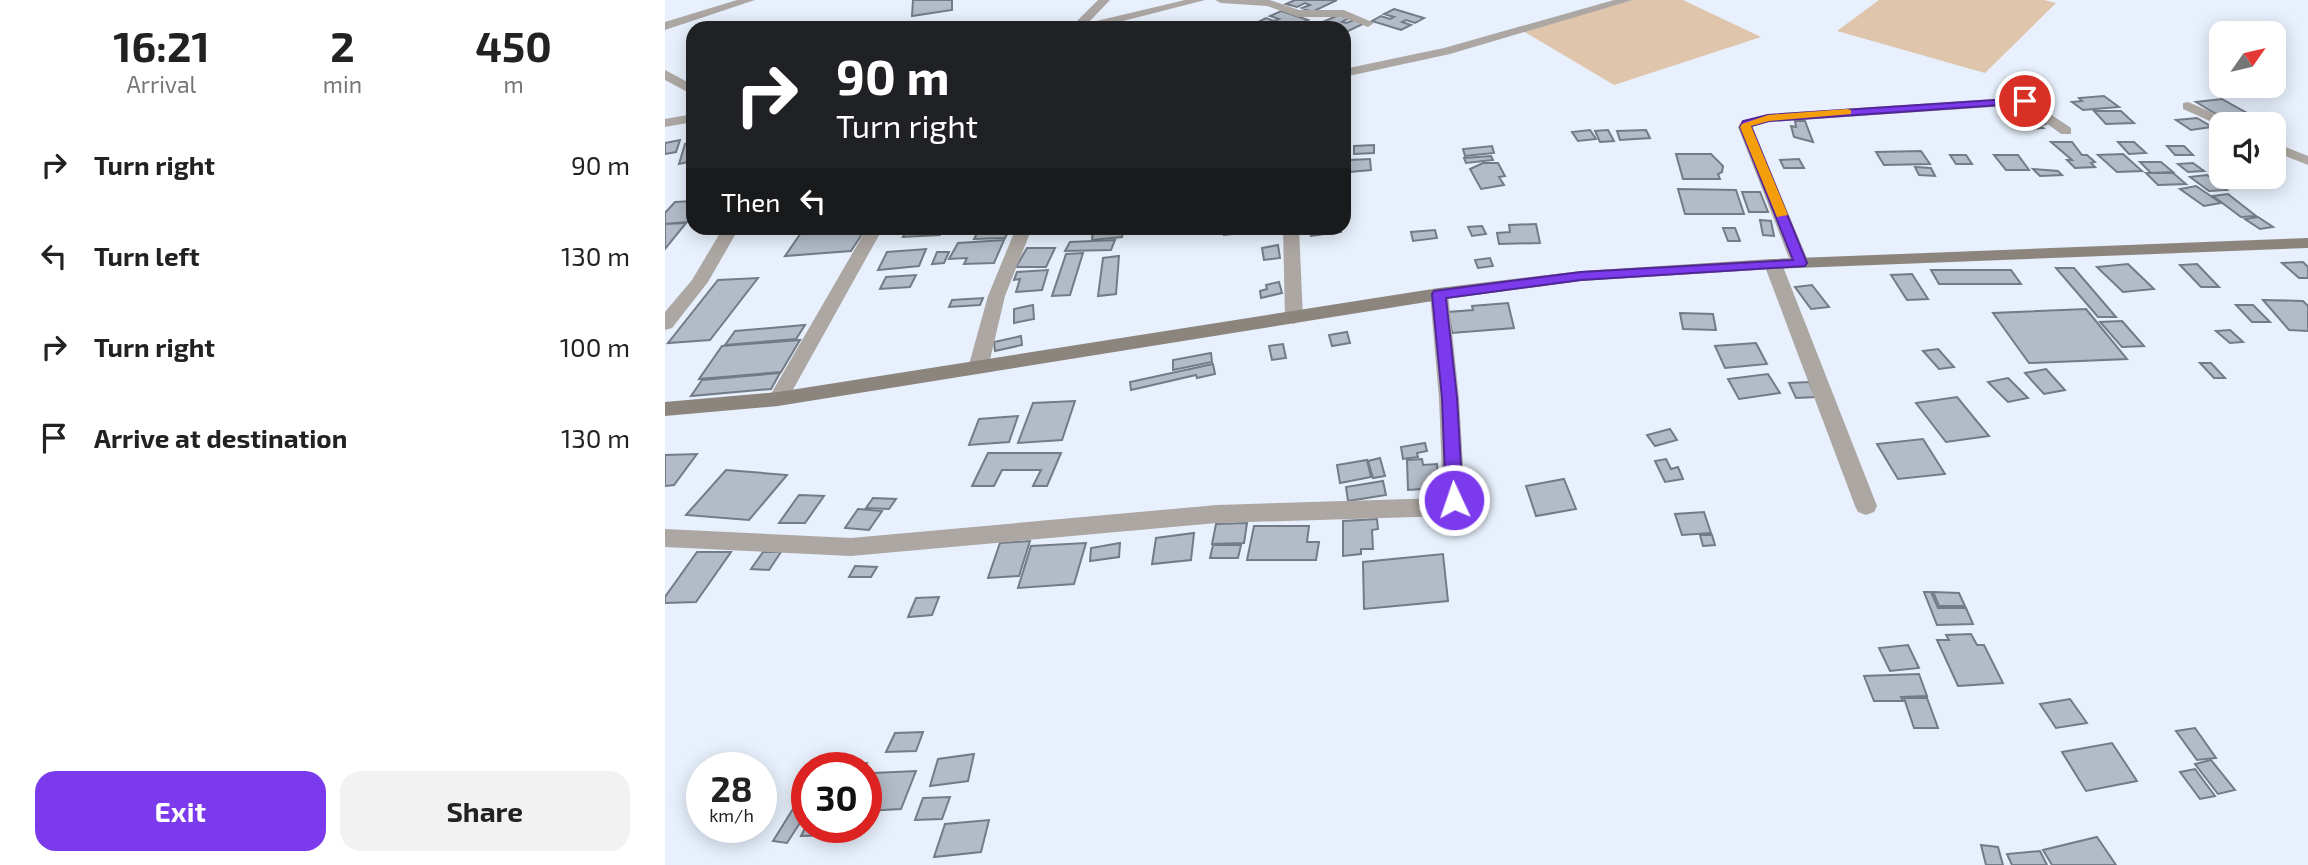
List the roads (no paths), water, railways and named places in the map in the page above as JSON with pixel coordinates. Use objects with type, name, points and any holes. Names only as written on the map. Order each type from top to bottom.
[{"type":"street","points":[[665,26],[749,0]]},
{"type":"street","points":[[1091,21],[1104,0]]},
{"type":"street","points":[[1112,21],[1199,0]]},
{"type":"street","points":[[1221,0],[1262,2],[1312,15],[1344,14],[1368,23]]},
{"type":"street","points":[[1571,2],[1621,2]]},
{"type":"street","points":[[1351,71],[1446,51],[1621,2]]},
{"type":"street","points":[[665,74],[686,87]]},
{"type":"street","points":[[1801,263],[1745,127],[1747,124],[1768,118],[2025,101],[2066,131]]},
{"type":"street","points":[[2188,106],[2209,116]]},
{"type":"street","points":[[665,123],[686,119]]},
{"type":"street","points":[[2286,152],[2308,161]]},
{"type":"street","points":[[665,324],[699,282],[727,235]]},
{"type":"street","points":[[778,398],[871,235]]},
{"type":"street","points":[[978,368],[990,312],[1006,265],[1021,235]]},
{"type":"street","points":[[1291,235],[1294,318]]},
{"type":"street","points":[[665,409],[778,398],[1439,294],[1592,275],[1773,264],[2308,243]]},
{"type":"street","points":[[1773,264],[1866,506]]},
{"type":"street","points":[[665,538],[851,547],[1217,514],[1449,506],[1454,500],[1450,410],[1439,294]]}]
